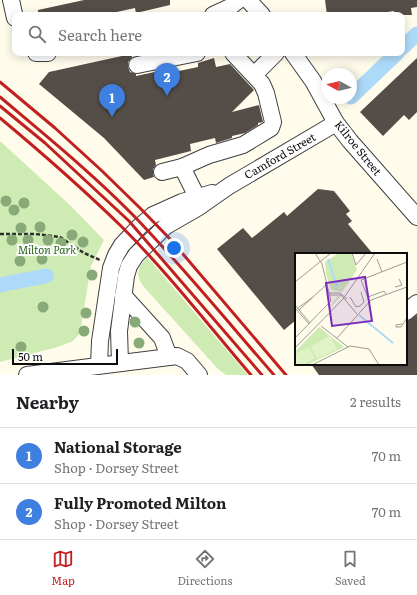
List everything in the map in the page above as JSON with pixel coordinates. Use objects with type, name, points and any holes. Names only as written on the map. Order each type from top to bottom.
[{"type":"street","points":[[11,0],[14,12]]},
{"type":"street","points":[[219,12],[230,7],[239,0]]},
{"type":"street","points":[[248,0],[259,12]]},
{"type":"street","points":[[137,65],[182,56]]},
{"type":"street","points":[[162,172],[182,167],[209,155],[243,145],[271,128],[273,122],[262,84],[236,56]]},
{"type":"street","points":[[254,75],[273,56]]},
{"type":"street","name":"Kilroe Street","points":[[295,56],[312,81],[336,123],[417,217]]},
{"type":"street","name":"Camford Street","points":[[120,363],[119,331],[129,266],[140,250],[166,226],[199,207],[223,189],[336,123]]},
{"type":"street","points":[[182,167],[197,197]]},
{"type":"street","name":"Camford Street","points":[[99,365],[103,318],[112,268],[116,255],[126,239],[151,217],[169,207],[223,189]]},
{"type":"street","points":[[124,295],[162,338],[169,357]]},
{"type":"street","points":[[407,311],[417,303]]},
{"type":"street","points":[[27,375],[176,356],[186,360],[199,375]]},
{"type":"path","points":[[0,234],[34,234],[60,237],[100,260]]},
{"type":"green space","name":"Milton Park","points":[[0,141],[71,206],[104,240],[91,266],[80,333],[73,341],[58,347],[0,362]]},
{"type":"green space","points":[[147,257],[248,375],[226,375],[218,369],[144,287],[139,279],[138,272],[139,268]]},
{"type":"building","points":[[84,0],[170,0],[170,5],[140,12],[136,12],[135,8],[117,12],[38,12],[38,10]]},
{"type":"building","points":[[325,0],[417,0],[417,7],[411,8],[412,15],[405,15],[405,12],[394,11],[327,12]]},
{"type":"building","points":[[122,56],[132,56],[128,62],[128,67],[130,72],[136,74],[136,76],[173,68],[174,72],[198,67],[198,63],[214,58],[216,67],[230,64],[254,90],[232,112],[259,105],[263,122],[258,123],[258,125],[245,133],[232,136],[232,138],[216,143],[215,138],[190,144],[191,151],[155,160],[156,165],[153,169],[154,177],[144,180],[104,138],[39,84],[49,72]]},
{"type":"building","points":[[417,58],[417,112],[409,120],[404,115],[383,136],[360,112]]},
{"type":"building","points":[[318,189],[334,191],[350,211],[346,214],[352,221],[348,224],[372,253],[295,253],[295,321],[284,330],[217,249],[243,228],[252,238],[284,212],[287,216]]},
{"type":"building","points":[[417,315],[417,375],[319,375],[312,365],[407,365],[407,321]]},
{"type":"waterway","points":[[405,45],[417,34]]},
{"type":"waterway","points":[[357,91],[394,56]]},
{"type":"waterway","points":[[0,285],[46,276]]},
{"type":"railway","points":[[0,82],[55,128],[140,208],[171,240],[286,375]]},
{"type":"railway","points":[[0,97],[85,169],[134,216],[188,275],[274,375]]},
{"type":"railway","points":[[0,106],[45,143],[129,221],[262,375]]},
{"type":"railway","points":[[0,118],[62,171],[122,227],[172,281],[251,375]]},
{"type":"place","name":"Fully Promoted Milton","points":[[167,96]]},
{"type":"place","name":"National Storage","points":[[112,117]]}]
